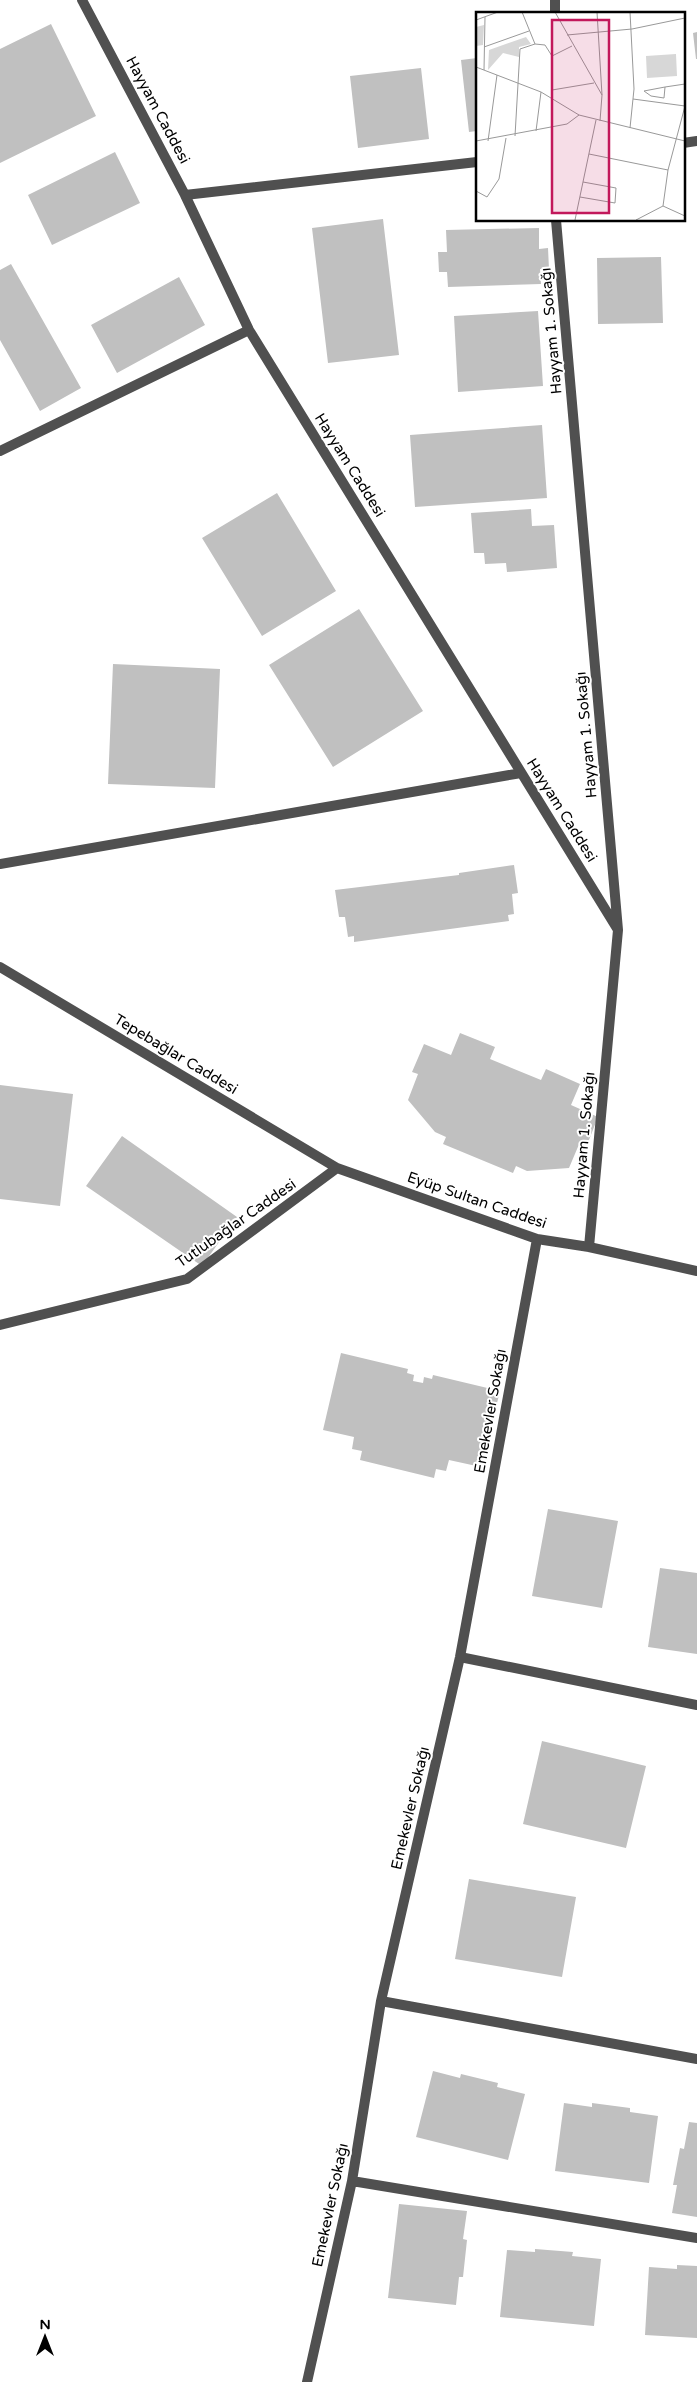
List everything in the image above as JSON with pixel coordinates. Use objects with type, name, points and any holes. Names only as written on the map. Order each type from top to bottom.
[{"type":"street","name":"Hayyam Caddesi","points":[[82,0],[186,195],[249,330],[618,930]]},
{"type":"street","points":[[684,142],[697,141]]},
{"type":"street","points":[[186,195],[476,162]]},
{"type":"street","name":"Hayyam 1. Sokağı","points":[[556,221],[618,930],[589,1247]]},
{"type":"street","points":[[0,451],[249,330]]},
{"type":"street","points":[[0,864],[522,773]]},
{"type":"street","name":"Tepebağlar Caddesi","points":[[0,966],[337,1168]]},
{"type":"street","name":"Eyüp Sultan Caddesi","points":[[337,1168],[537,1239],[589,1247],[697,1271]]},
{"type":"street","name":"Tutlubağlar Caddesi","points":[[0,1325],[187,1279],[337,1168]]},
{"type":"street","name":"Emekevler Sokağı","points":[[306,2382],[352,2182],[381,2001],[460,1657],[537,1239]]},
{"type":"street","points":[[460,1657],[697,1705]]},
{"type":"street","points":[[381,2001],[697,2058]]},
{"type":"street","points":[[352,2182],[697,2238]]},
{"type":"building","points":[[51,24],[96,116],[0,163],[0,49]]},
{"type":"building","points":[[697,32],[697,59],[696,59],[693,33]]},
{"type":"building","points":[[476,58],[476,131],[469,132],[461,60]]},
{"type":"building","points":[[421,68],[429,139],[358,148],[350,76]]},
{"type":"building","points":[[115,152],[140,203],[52,245],[28,195]]},
{"type":"building","points":[[383,219],[399,355],[328,363],[312,228]]},
{"type":"building","points":[[539,228],[539,249],[548,248],[549,269],[540,269],[541,284],[448,287],[447,272],[439,272],[438,252],[447,252],[446,230]]},
{"type":"building","points":[[661,257],[663,323],[598,324],[597,258]]},
{"type":"building","points":[[11,264],[81,388],[40,411],[0,340],[0,270]]},
{"type":"building","points":[[179,277],[205,325],[117,373],[91,325]]},
{"type":"building","points":[[538,311],[543,386],[458,392],[454,316]]},
{"type":"building","points":[[542,425],[547,498],[415,507],[410,435]]},
{"type":"building","points":[[277,493],[336,591],[262,636],[202,538]]},
{"type":"building","points":[[531,509],[532,526],[554,525],[557,568],[507,572],[506,563],[485,564],[484,553],[474,553],[471,513]]},
{"type":"building","points":[[359,609],[423,711],[333,767],[269,665]]},
{"type":"building","points":[[113,664],[220,669],[215,788],[108,784]]},
{"type":"building","points":[[514,865],[518,893],[512,894],[514,914],[508,915],[509,921],[354,942],[354,936],[348,937],[345,917],[339,917],[335,890],[459,875],[459,873]]},
{"type":"building","points":[[460,1033],[495,1047],[490,1059],[541,1080],[546,1069],[580,1084],[571,1105],[598,1117],[587,1145],[580,1142],[569,1168],[527,1171],[516,1166],[513,1173],[443,1144],[446,1137],[435,1132],[408,1100],[418,1074],[412,1072],[424,1044],[451,1055]]},
{"type":"building","points":[[0,1085],[73,1094],[60,1206],[0,1199]]},
{"type":"building","points":[[122,1136],[237,1217],[202,1266],[86,1186]]},
{"type":"building","points":[[341,1353],[408,1369],[407,1373],[414,1375],[413,1381],[423,1383],[424,1377],[432,1379],[433,1375],[500,1391],[481,1467],[449,1460],[446,1471],[436,1469],[434,1478],[360,1460],[362,1451],[352,1449],[354,1437],[323,1430]]},
{"type":"building","points":[[548,1509],[618,1521],[602,1608],[532,1596]]},
{"type":"building","points":[[660,1568],[697,1573],[697,1654],[648,1647]]},
{"type":"building","points":[[542,1741],[646,1766],[626,1848],[523,1824]]},
{"type":"building","points":[[469,1879],[576,1897],[562,1977],[455,1959]]},
{"type":"building","points":[[433,2071],[460,2078],[461,2074],[498,2083],[497,2087],[525,2094],[508,2160],[416,2137]]},
{"type":"building","points":[[564,2103],[592,2107],[592,2103],[630,2108],[630,2112],[658,2116],[649,2183],[555,2171]]},
{"type":"building","points":[[689,2122],[697,2123],[697,2217],[672,2213],[677,2185],[673,2185],[680,2148],[684,2149]]},
{"type":"building","points":[[399,2204],[467,2211],[463,2239],[467,2240],[463,2277],[459,2277],[456,2305],[388,2298]]},
{"type":"building","points":[[535,2249],[573,2252],[572,2256],[601,2259],[594,2326],[500,2317],[507,2250],[535,2252]]},
{"type":"building","points":[[677,2265],[697,2266],[697,2338],[645,2335],[649,2267],[677,2269]]}]
